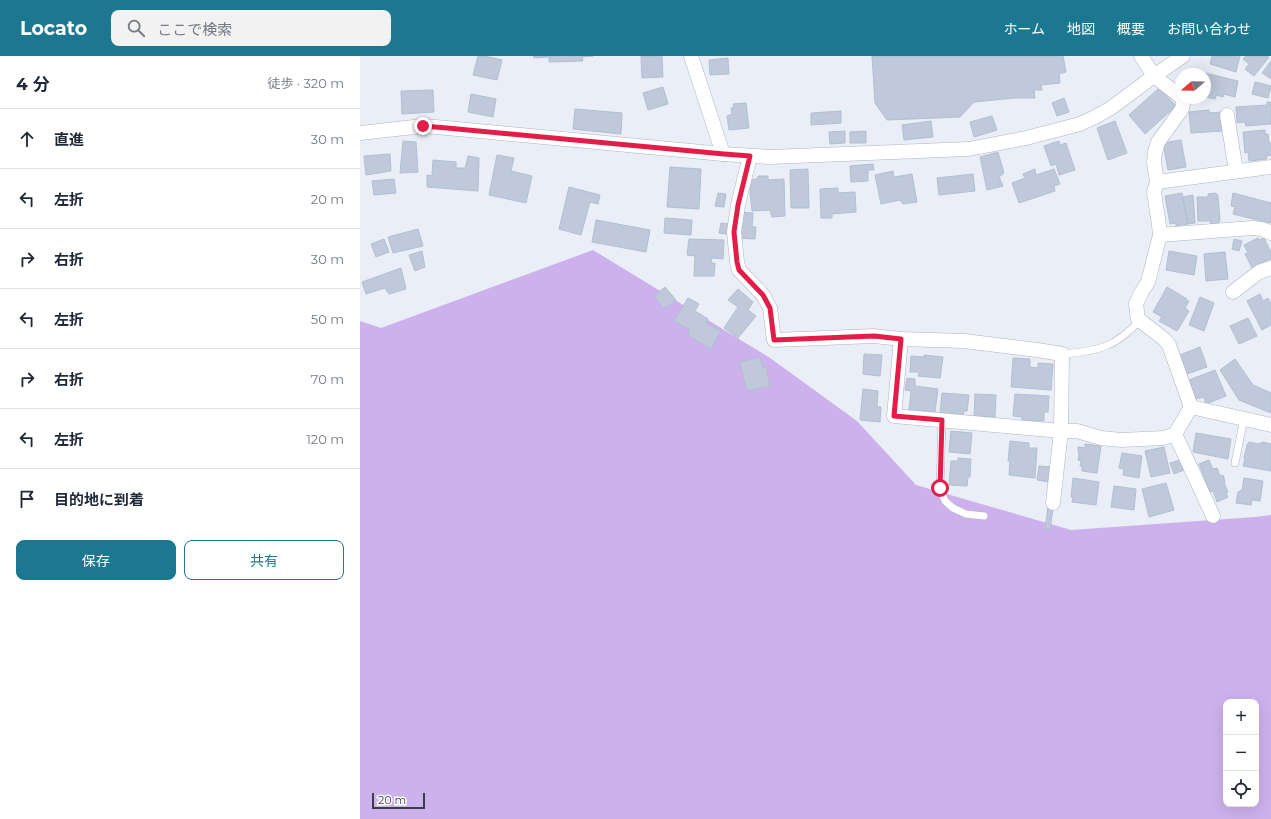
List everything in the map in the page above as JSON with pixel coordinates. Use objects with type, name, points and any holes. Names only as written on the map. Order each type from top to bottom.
[{"type":"street","points":[[691,56],[724,154]]},
{"type":"street","points":[[1141,56],[1154,76],[1175,92]]},
{"type":"street","points":[[360,133],[423,126],[750,156],[797,156],[969,149],[1026,138],[1080,124],[1111,108],[1183,56]]},
{"type":"street","points":[[1183,104],[1182,109],[1158,142],[1154,162],[1157,182],[1154,192],[1160,225],[1160,235],[1148,282],[1136,304],[1138,319],[1164,339],[1169,346],[1191,407]]},
{"type":"street","points":[[1227,115],[1236,171]]},
{"type":"street","points":[[750,156],[738,205],[734,232],[737,262],[739,270],[763,295],[770,308],[774,340],[874,336],[901,339],[964,341],[1062,354],[1061,431],[1053,503]]},
{"type":"street","points":[[1157,182],[1271,167]]},
{"type":"street","points":[[1160,235],[1252,228],[1262,229],[1271,233]]},
{"type":"street","points":[[1233,292],[1259,272],[1271,268]]},
{"type":"street","points":[[901,339],[894,416],[1061,431],[1077,431],[1101,438],[1121,440],[1164,438],[1175,434],[1191,407]]},
{"type":"street","points":[[1191,407],[1271,425]]},
{"type":"street","points":[[1175,434],[1213,516]]},
{"type":"lane","points":[[1062,354],[1090,352],[1107,347],[1131,330],[1140,320]]},
{"type":"lane","points":[[1235,463],[1244,418]]},
{"type":"lane","points":[[942,420],[940,488],[946,501],[953,508],[966,514],[984,516]]},
{"type":"shaded area","points":[[593,250],[770,358],[857,421],[916,485],[1071,530],[1271,515],[1271,819],[360,819],[360,321],[381,328]]},
{"type":"building","points":[[478,56],[502,60],[497,80],[473,75]]},
{"type":"building","points":[[533,56],[593,56],[582,57],[583,61],[549,62],[549,57],[534,58]]},
{"type":"building","points":[[641,56],[662,56],[663,77],[642,78]]},
{"type":"building","points":[[872,56],[1063,56],[1066,72],[1059,74],[1060,83],[1041,85],[1042,90],[1034,90],[1035,98],[1015,98],[974,102],[960,117],[887,120],[875,103]]},
{"type":"building","points":[[1212,56],[1240,56],[1236,72],[1210,64]]},
{"type":"building","points":[[1246,56],[1269,57],[1254,76],[1245,69],[1249,64],[1243,59]]},
{"type":"building","points":[[728,58],[729,74],[710,75],[709,60]]},
{"type":"building","points":[[1271,61],[1271,79],[1262,73]]},
{"type":"building","points":[[1211,74],[1238,81],[1235,97],[1224,94],[1223,97],[1216,95],[1215,99],[1211,98]]},
{"type":"building","points":[[1255,82],[1271,86],[1268,98],[1252,94]]},
{"type":"building","points":[[663,87],[668,104],[648,110],[643,93]]},
{"type":"building","points":[[1159,88],[1176,106],[1145,134],[1129,115]]},
{"type":"building","points":[[433,90],[434,112],[402,114],[401,91]]},
{"type":"building","points":[[471,94],[496,99],[493,117],[468,112]]},
{"type":"building","points":[[1064,98],[1069,112],[1057,116],[1052,103]]},
{"type":"building","points":[[1267,102],[1271,102],[1271,124],[1246,126],[1245,122],[1237,123],[1236,107],[1267,105]]},
{"type":"building","points":[[746,103],[749,128],[729,130],[727,116],[732,114],[731,108],[734,108],[733,104]]},
{"type":"building","points":[[575,109],[622,113],[621,134],[573,129]]},
{"type":"building","points":[[1209,110],[1209,113],[1222,112],[1223,131],[1191,133],[1189,112]]},
{"type":"building","points":[[841,111],[841,123],[811,125],[811,113]]},
{"type":"building","points":[[992,116],[997,130],[974,137],[970,122]]},
{"type":"building","points":[[931,121],[933,137],[904,140],[902,125]]},
{"type":"building","points":[[1115,121],[1127,153],[1108,160],[1097,128]]},
{"type":"building","points":[[1265,130],[1265,134],[1268,134],[1269,143],[1271,143],[1271,155],[1266,156],[1267,159],[1249,161],[1248,152],[1245,153],[1243,132]]},
{"type":"building","points":[[845,131],[845,143],[830,144],[829,132]]},
{"type":"building","points":[[866,131],[866,143],[850,143],[850,132]]},
{"type":"building","points":[[1181,140],[1186,167],[1168,170],[1163,143]]},
{"type":"building","points":[[403,141],[416,142],[418,172],[400,173]]},
{"type":"building","points":[[1059,141],[1060,145],[1066,143],[1075,170],[1059,175],[1056,164],[1051,166],[1044,146]]},
{"type":"building","points":[[998,152],[1004,173],[999,177],[1003,186],[987,190],[980,157]]},
{"type":"building","points":[[390,154],[391,171],[366,175],[364,156]]},
{"type":"building","points":[[497,155],[514,158],[511,171],[532,176],[526,203],[489,195]]},
{"type":"building","points":[[468,156],[479,158],[478,191],[427,187],[427,175],[432,176],[433,160],[456,162],[456,168],[465,168]]},
{"type":"building","points":[[873,164],[874,170],[868,170],[868,181],[851,182],[850,166]]},
{"type":"building","points":[[670,167],[701,169],[699,209],[667,207]]},
{"type":"building","points":[[808,169],[809,208],[791,208],[790,170]]},
{"type":"building","points":[[1035,169],[1036,175],[1054,169],[1060,184],[1054,186],[1055,191],[1019,203],[1012,183],[1025,178],[1023,174]]},
{"type":"building","points":[[893,171],[894,177],[912,174],[917,202],[903,204],[900,200],[881,204],[875,175]]},
{"type":"building","points":[[973,174],[975,191],[939,195],[937,178]]},
{"type":"building","points":[[758,176],[768,176],[768,180],[784,179],[785,216],[772,217],[770,210],[752,211],[749,180],[757,179]]},
{"type":"building","points":[[394,179],[396,193],[374,195],[372,181]]},
{"type":"building","points":[[569,187],[600,195],[598,204],[590,202],[581,235],[559,229]]},
{"type":"building","points":[[838,188],[838,193],[855,192],[856,212],[832,214],[832,218],[821,218],[820,189]]},
{"type":"building","points":[[718,193],[726,194],[724,207],[715,206]]},
{"type":"building","points":[[1182,193],[1188,224],[1176,226],[1176,223],[1170,224],[1165,196]]},
{"type":"building","points":[[1216,193],[1218,196],[1220,221],[1218,223],[1211,224],[1210,221],[1198,221],[1197,197],[1208,197],[1208,194]]},
{"type":"building","points":[[1233,193],[1271,203],[1270,223],[1233,214],[1235,207],[1231,206]]},
{"type":"building","points":[[1193,195],[1195,223],[1188,224],[1183,197]]},
{"type":"building","points":[[739,212],[753,213],[752,227],[756,227],[755,239],[737,238]]},
{"type":"building","points":[[665,218],[692,220],[691,235],[664,233]]},
{"type":"building","points":[[596,220],[650,230],[646,252],[592,242]]},
{"type":"building","points":[[721,223],[729,224],[727,234],[719,233]]},
{"type":"building","points":[[418,229],[423,246],[393,253],[388,237]]},
{"type":"building","points":[[1258,238],[1259,240],[1264,238],[1271,252],[1271,259],[1252,268],[1245,254],[1248,253],[1244,245]]},
{"type":"building","points":[[384,239],[389,252],[376,257],[371,244]]},
{"type":"building","points":[[689,239],[724,240],[723,259],[712,258],[711,263],[715,263],[714,276],[694,276],[695,256],[687,255]]},
{"type":"building","points":[[1234,239],[1242,241],[1239,251],[1232,249]]},
{"type":"building","points":[[422,251],[425,267],[415,271],[409,255]]},
{"type":"building","points":[[1169,251],[1197,256],[1194,275],[1166,270]]},
{"type":"building","points":[[1225,252],[1228,279],[1206,281],[1204,254]]},
{"type":"building","points":[[401,268],[406,289],[389,294],[385,288],[366,294],[362,282]]},
{"type":"building","points":[[665,287],[676,300],[664,309],[654,296]]},
{"type":"building","points":[[1167,287],[1187,299],[1185,301],[1189,301],[1185,308],[1189,311],[1177,331],[1159,321],[1162,317],[1153,312]]},
{"type":"building","points":[[738,289],[753,302],[748,310],[756,316],[738,338],[724,328],[738,307],[728,300]]},
{"type":"building","points":[[1260,294],[1263,301],[1268,298],[1271,304],[1271,325],[1262,330],[1247,301]]},
{"type":"building","points":[[1200,297],[1214,303],[1204,331],[1189,325]]},
{"type":"building","points":[[688,298],[699,304],[695,311],[708,319],[706,323],[721,331],[711,349],[688,335],[690,330],[674,321]]},
{"type":"building","points":[[1248,318],[1257,336],[1239,344],[1230,326]]},
{"type":"building","points":[[1200,347],[1207,367],[1187,374],[1180,355]]},
{"type":"building","points":[[864,354],[882,355],[880,376],[863,374]]},
{"type":"building","points":[[924,355],[943,357],[940,378],[918,376],[919,372],[910,372],[911,356],[924,357]]},
{"type":"building","points":[[760,357],[763,368],[766,367],[770,386],[747,391],[740,362]]},
{"type":"building","points":[[1013,358],[1030,359],[1030,367],[1038,368],[1038,363],[1053,364],[1051,390],[1011,387]]},
{"type":"building","points":[[1235,359],[1253,385],[1271,393],[1271,413],[1239,400],[1220,370]]},
{"type":"building","points":[[1215,370],[1226,396],[1206,404],[1204,397],[1196,399],[1189,380]]},
{"type":"building","points":[[907,378],[915,379],[915,386],[938,389],[935,412],[909,410],[911,391],[905,390]]},
{"type":"building","points":[[863,389],[878,391],[877,407],[881,407],[880,422],[860,420]]},
{"type":"building","points":[[942,393],[969,395],[967,411],[964,411],[963,415],[940,413]]},
{"type":"building","points":[[975,394],[996,395],[995,417],[974,416]]},
{"type":"building","points":[[1015,394],[1049,396],[1048,412],[1044,412],[1044,421],[1022,420],[1022,417],[1013,416]]},
{"type":"building","points":[[951,431],[972,433],[970,454],[949,452]]},
{"type":"building","points":[[1196,433],[1231,439],[1228,459],[1193,452]]},
{"type":"building","points":[[1010,441],[1029,443],[1029,448],[1037,448],[1035,478],[1009,475],[1010,461],[1008,461]]},
{"type":"building","points":[[1249,442],[1258,444],[1263,442],[1271,444],[1271,471],[1243,466],[1247,445]]},
{"type":"building","points":[[1085,444],[1101,446],[1097,473],[1082,471],[1082,466],[1080,466],[1081,461],[1078,460],[1078,447],[1085,448]]},
{"type":"building","points":[[1164,447],[1170,473],[1151,477],[1145,451]]},
{"type":"building","points":[[1122,453],[1142,456],[1139,478],[1123,475],[1124,469],[1119,468]]},
{"type":"building","points":[[958,458],[971,459],[970,477],[968,477],[967,486],[949,485],[951,461],[958,461]]},
{"type":"building","points":[[1180,460],[1184,470],[1174,474],[1170,463]]},
{"type":"building","points":[[1209,460],[1213,469],[1217,468],[1220,476],[1223,475],[1224,483],[1228,492],[1226,493],[1228,497],[1217,502],[1213,491],[1210,492],[1199,464]]},
{"type":"building","points":[[1039,466],[1051,467],[1049,482],[1037,480]]},
{"type":"building","points":[[1073,478],[1099,482],[1096,505],[1072,502],[1073,497],[1071,497]]},
{"type":"building","points":[[1244,478],[1263,481],[1260,501],[1252,500],[1251,505],[1236,503],[1238,492],[1242,490]]},
{"type":"building","points":[[1166,483],[1174,510],[1149,517],[1142,489]]},
{"type":"building","points":[[1114,486],[1136,489],[1134,510],[1111,507]]},
{"type":"building","points":[[1048,507],[1053,508],[1050,530],[1045,529]]},
{"type":"route","points":[[423,126],[750,156],[738,205],[734,232],[737,262],[739,270],[763,295],[770,308],[772,336],[774,340],[874,336],[901,339],[894,416],[942,420],[940,488]]}]
